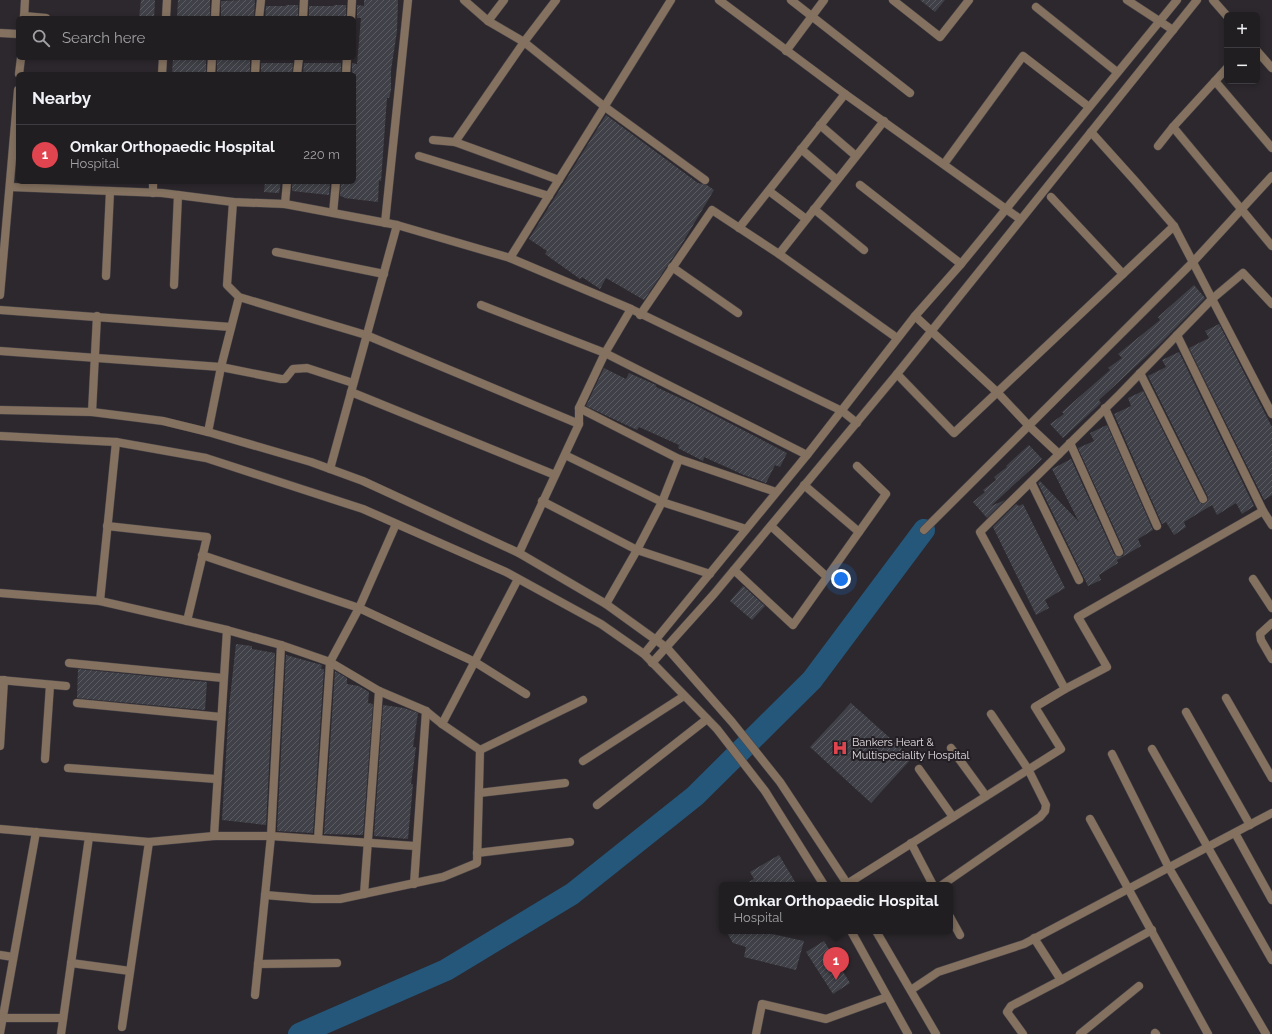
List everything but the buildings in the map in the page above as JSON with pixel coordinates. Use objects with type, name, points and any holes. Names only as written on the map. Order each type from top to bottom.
[{"type":"street","points":[[24,16],[25,0]]},
{"type":"street","points":[[166,16],[168,0]]},
{"type":"street","points":[[215,16],[216,0]]},
{"type":"street","points":[[259,16],[261,0]]},
{"type":"street","points":[[303,16],[304,0]]},
{"type":"street","points":[[351,16],[352,0]]},
{"type":"street","points":[[385,223],[408,0]]},
{"type":"street","points":[[464,0],[488,21],[524,42],[605,107],[705,180]]},
{"type":"street","points":[[488,21],[504,0]]},
{"type":"street","points":[[455,142],[524,42],[556,0]]},
{"type":"street","points":[[510,258],[671,0]]},
{"type":"street","points":[[719,0],[845,94],[1020,219]]},
{"type":"street","points":[[791,0],[910,92]]},
{"type":"street","points":[[786,51],[824,0]]},
{"type":"street","points":[[893,0],[940,37],[970,0]]},
{"type":"street","points":[[1127,0],[1173,30]]},
{"type":"street","points":[[644,654],[807,455],[897,338],[961,264],[1177,0]]},
{"type":"street","points":[[652,663],[667,648],[734,570],[897,374],[1197,0]]},
{"type":"street","points":[[1213,0],[1224,13]]},
{"type":"street","points":[[1036,7],[1117,72]]},
{"type":"street","points":[[0,33],[16,34]]},
{"type":"street","points":[[1260,54],[1272,68]]},
{"type":"street","points":[[944,164],[1023,56],[1089,107]]},
{"type":"street","points":[[19,72],[20,60]]},
{"type":"street","points":[[162,72],[163,60]]},
{"type":"street","points":[[211,72],[212,60]]},
{"type":"street","points":[[255,72],[256,60]]},
{"type":"street","points":[[297,72],[299,60]]},
{"type":"street","points":[[346,72],[347,60]]},
{"type":"street","points":[[1158,146],[1224,72]]},
{"type":"street","points":[[1215,82],[1272,148]]},
{"type":"street","points":[[739,228],[845,94]]},
{"type":"street","points":[[779,254],[884,122]]},
{"type":"street","points":[[820,125],[856,156]]},
{"type":"street","points":[[1173,128],[1272,246]]},
{"type":"street","points":[[0,295],[16,129]]},
{"type":"street","points":[[1090,132],[1174,226],[1272,414]]},
{"type":"street","points":[[433,140],[455,142],[559,180]]},
{"type":"street","points":[[801,149],[837,180]]},
{"type":"street","points":[[419,156],[550,196]]},
{"type":"street","points":[[924,530],[1193,262],[1272,176]]},
{"type":"street","points":[[153,193],[154,184]]},
{"type":"street","points":[[285,204],[287,184]]},
{"type":"street","points":[[333,213],[336,184]]},
{"type":"street","points":[[860,185],[961,264]]},
{"type":"street","points":[[10,187],[153,193],[233,202],[285,204],[397,225],[510,258],[631,310],[842,410],[856,423]]},
{"type":"street","points":[[106,276],[110,191]]},
{"type":"street","points":[[769,191],[806,219]]},
{"type":"street","points":[[174,285],[178,195]]},
{"type":"street","points":[[1050,197],[1123,274]]},
{"type":"street","points":[[233,202],[226,285],[239,297],[366,335],[579,424]]},
{"type":"street","points":[[814,209],[864,250]]},
{"type":"street","points":[[640,315],[712,210],[779,254],[897,338]]},
{"type":"street","points":[[330,469],[397,225]]},
{"type":"street","points":[[897,374],[954,433],[1174,226]]},
{"type":"street","points":[[276,252],[384,274]]},
{"type":"street","points":[[672,267],[738,314]]},
{"type":"street","points":[[1065,689],[980,532],[1106,408],[1212,299],[1243,273],[1272,304]]},
{"type":"street","points":[[208,432],[220,366],[239,297]]},
{"type":"street","points":[[481,305],[605,353],[807,455]]},
{"type":"street","points":[[0,310],[231,327]]},
{"type":"street","points":[[519,553],[579,424],[579,408],[605,353],[631,310]]},
{"type":"street","points":[[92,412],[97,316]]},
{"type":"street","points":[[915,316],[998,393],[1029,426],[1059,454]]},
{"type":"street","points":[[1177,335],[1263,511],[1272,525]]},
{"type":"street","points":[[0,351],[220,366],[281,379],[285,379],[293,368],[307,368],[353,383]]},
{"type":"street","points":[[1140,373],[1203,499]]},
{"type":"street","points":[[351,392],[556,475]]},
{"type":"street","points":[[579,408],[679,459],[776,492]]},
{"type":"street","points":[[1106,408],[1157,526]]},
{"type":"street","points":[[0,410],[92,412],[163,421],[208,432],[330,469],[363,481],[519,553],[606,604],[667,648],[732,722],[780,782],[846,882]]},
{"type":"street","points":[[0,436],[116,442],[206,458],[363,509],[518,579],[601,624],[644,654],[717,730],[774,804],[822,882]]},
{"type":"street","points":[[100,601],[116,442]]},
{"type":"street","points":[[1070,444],[1119,552]]},
{"type":"street","points":[[565,455],[662,502],[746,529]]},
{"type":"street","points":[[606,604],[638,550],[662,502],[679,459]]},
{"type":"street","points":[[734,570],[793,625],[886,494],[857,466]]},
{"type":"street","points":[[1031,482],[1079,580]]},
{"type":"street","points":[[804,485],[859,532]]},
{"type":"street","points":[[542,501],[638,550],[710,574]]},
{"type":"street","points":[[850,882],[1061,749],[1035,707],[1107,667],[1078,617],[1263,511]]},
{"type":"street","points":[[318,839],[330,662],[359,608],[396,524]]},
{"type":"street","points":[[107,526],[207,538],[188,621]]},
{"type":"street","points":[[771,526],[827,577]]},
{"type":"street","points":[[202,555],[359,608],[474,662],[526,694]]},
{"type":"street","points":[[442,724],[518,579]]},
{"type":"street","points":[[1253,579],[1272,608]]},
{"type":"street","points":[[0,593],[100,601],[226,630],[281,645],[330,662],[379,691],[426,711],[480,750]]},
{"type":"street","points":[[1272,623],[1260,634],[1261,640],[1272,660]]},
{"type":"street","points":[[214,836],[216,779],[226,630]]},
{"type":"street","points":[[255,995],[271,836],[281,645]]},
{"type":"street","points":[[69,663],[223,678]]},
{"type":"street","points":[[0,746],[2,680],[66,686]]},
{"type":"street","points":[[45,759],[50,685]]},
{"type":"street","points":[[364,894],[379,691]]},
{"type":"street","points":[[583,761],[684,696]]},
{"type":"street","points":[[1226,698],[1272,778]]},
{"type":"street","points":[[480,750],[583,700]]},
{"type":"street","points":[[77,703],[221,717]]},
{"type":"street","points":[[414,884],[415,846],[426,711]]},
{"type":"street","points":[[1186,712],[1250,825]]},
{"type":"street","points":[[946,882],[1040,817],[1045,811],[1046,805],[1028,770],[990,714]]},
{"type":"street","points":[[597,805],[707,719]]},
{"type":"street","points":[[951,748],[986,796]]},
{"type":"street","points":[[1152,749],[1272,960]]},
{"type":"street","points":[[265,895],[313,899],[340,899],[443,877],[477,863],[480,750]]},
{"type":"street","points":[[1112,754],[1169,868],[1266,1034]]},
{"type":"street","points":[[68,768],[216,779]]},
{"type":"street","points":[[919,769],[953,817]]},
{"type":"street","points":[[479,793],[565,783]]},
{"type":"street","points":[[910,990],[938,972],[1024,944],[1272,813]]},
{"type":"street","points":[[1090,819],[1130,889],[1208,1034]]},
{"type":"street","points":[[0,829],[149,842],[214,836],[271,836],[415,846]]},
{"type":"street","points":[[0,1033],[36,832]]},
{"type":"street","points":[[1235,833],[1272,900]]},
{"type":"street","points":[[61,1034],[89,837]]},
{"type":"street","points":[[122,1027],[149,842]]},
{"type":"street","points":[[477,853],[570,842]]},
{"type":"street","points":[[911,843],[931,882]]},
{"type":"street","points":[[953,922],[960,935]]},
{"type":"street","points":[[1023,1034],[1007,1012],[1010,1006],[1152,930]]},
{"type":"street","points":[[853,934],[908,1034]]},
{"type":"street","points":[[878,934],[936,1034]]},
{"type":"street","points":[[1034,938],[1061,980]]},
{"type":"street","points":[[0,955],[13,957]]},
{"type":"street","points":[[258,964],[337,962]]},
{"type":"street","points":[[71,963],[130,971]]},
{"type":"street","points":[[1080,1034],[1139,986]]},
{"type":"street","points":[[756,1034],[762,1004],[826,1018],[887,997]]},
{"type":"street","points":[[3,1018],[63,1018]]},
{"type":"waterway","points":[[299,1034],[446,970],[572,894],[695,796],[812,680],[924,530]]},
{"type":"place","name":"Bankers Heart & Multispeciality Hospital","points":[[840,748]]},
{"type":"place","name":"Omkar Orthopaedic Hospital","points":[[836,980]]}]
